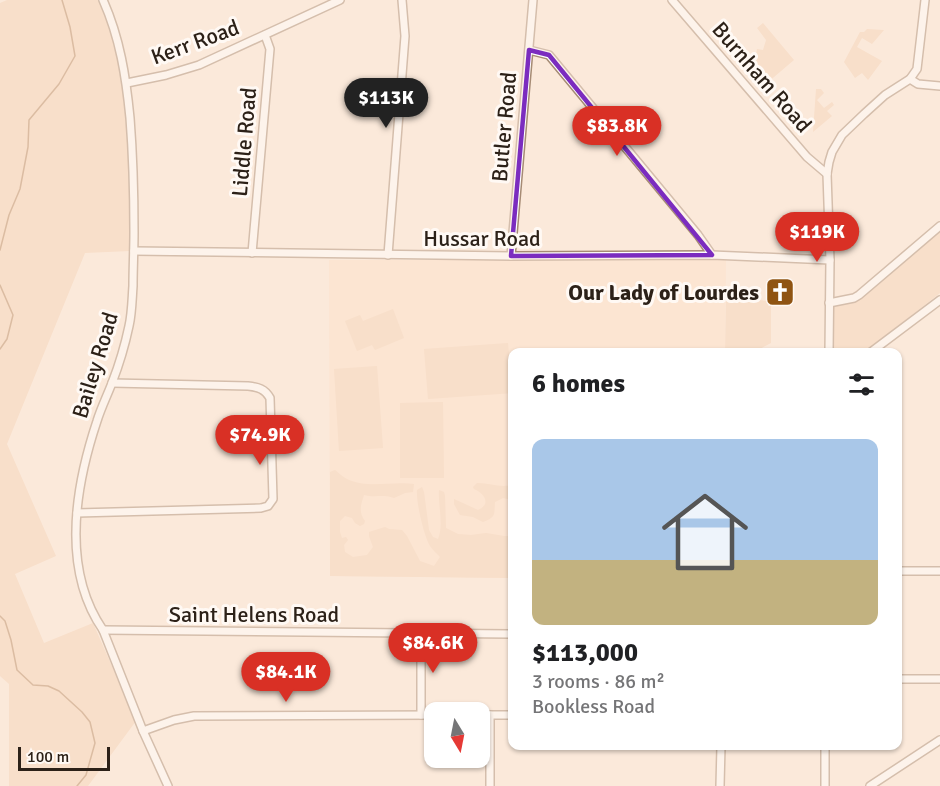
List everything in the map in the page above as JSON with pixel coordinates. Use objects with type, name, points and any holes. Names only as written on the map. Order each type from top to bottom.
[{"type":"street","name":"Bailey Road","points":[[103,0],[117,35],[127,83],[134,167],[132,309],[112,383],[98,417],[79,486],[77,564],[88,604],[103,630],[143,731],[168,786]]},
{"type":"street","name":"Kerr Road","points":[[127,83],[184,71],[339,0]]},
{"type":"street","points":[[388,255],[405,36],[402,0]]},
{"type":"street","name":"Butler Road","points":[[511,256],[533,0]]},
{"type":"street","name":"Burnham Road","points":[[672,0],[807,157],[827,174]]},
{"type":"street","points":[[829,348],[830,260],[827,174],[829,162],[836,143],[843,135],[885,94],[910,79],[917,69],[926,0]]},
{"type":"street","name":"Liddle Road","points":[[252,254],[270,49],[265,35]]},
{"type":"street","points":[[529,50],[549,55],[712,255]]},
{"type":"street","points":[[910,79],[918,84],[940,86]]},
{"type":"street","points":[[829,303],[854,298],[940,226]]},
{"type":"street","name":"Hussar Road","points":[[134,251],[511,256],[712,255],[830,260]]},
{"type":"street","points":[[877,348],[940,302]]},
{"type":"street","points":[[77,513],[261,508],[268,506],[273,499],[270,398],[265,390],[248,386],[112,383]]},
{"type":"street","points":[[902,571],[940,571]]},
{"type":"street","name":"Saint Helens Road","points":[[103,630],[508,634]]},
{"type":"street","points":[[143,731],[174,720],[194,716],[421,715],[421,633]]},
{"type":"street","points":[[902,679],[940,679]]},
{"type":"street","points":[[490,715],[508,715]]},
{"type":"street","points":[[870,786],[940,740]]},
{"type":"street","points":[[720,786],[721,750]]},
{"type":"street","points":[[825,750],[825,786]]},
{"type":"street","points":[[490,768],[490,786]]},
{"type":"highlighted area","points":[[529,50],[549,55],[712,255],[511,256]]},
{"type":"shaded area","points":[[7,0],[99,0],[118,61],[128,124],[130,251],[85,253],[7,444],[56,556],[15,574],[44,643],[93,623],[136,721],[88,786],[9,786],[9,684],[0,676],[0,3]]},
{"type":"shaded area","points":[[763,23],[794,60],[761,88],[744,67],[755,59],[757,49],[763,50],[766,40],[757,28]]},
{"type":"shaded area","points":[[867,29],[884,30],[872,44],[862,38],[857,47],[882,61],[868,80],[862,73],[855,78],[844,62],[860,32]]},
{"type":"shaded area","points":[[816,89],[821,89],[824,93],[817,100],[824,108],[832,102],[834,105],[827,111],[832,116],[813,132]]},
{"type":"shaded area","points":[[940,229],[940,293],[870,348],[830,348],[834,307],[837,303],[855,300]]},
{"type":"shaded area","points":[[329,260],[726,260],[725,348],[508,348],[508,578],[330,576]]},
{"type":"shaded area","points":[[726,297],[768,301],[768,306],[771,306],[771,343],[762,348],[725,348]]},
{"type":"shaded area","points":[[393,309],[404,338],[375,350],[372,345],[357,351],[345,321],[360,315],[363,321]]},
{"type":"shaded area","points":[[508,343],[508,393],[428,399],[424,349]]},
{"type":"shaded area","points":[[377,366],[383,448],[339,451],[334,369]]},
{"type":"shaded area","points":[[443,402],[444,478],[400,478],[400,403]]},
{"type":"shaded area","points":[[335,470],[347,479],[363,484],[414,484],[413,492],[394,498],[364,495],[361,511],[365,521],[360,526],[352,518],[345,516],[340,521],[342,538],[346,537],[348,540],[344,545],[345,552],[353,557],[367,555],[373,547],[369,532],[385,527],[402,530],[420,561],[434,566],[440,557],[430,546],[423,527],[417,495],[417,490],[422,487],[429,530],[433,537],[438,539],[441,528],[439,490],[444,492],[445,496],[446,528],[458,534],[486,533],[508,536],[508,578],[330,576],[330,472]]},
{"type":"shaded area","points":[[477,483],[508,486],[508,499],[503,498],[495,502],[494,515],[483,522],[473,517],[460,515],[454,499],[478,510],[485,505],[485,499],[481,493],[473,487]]},
{"type":"waterway","points":[[0,250],[9,215],[20,189],[28,147],[29,120],[59,84],[75,56],[62,0]]},
{"type":"waterway","points":[[0,285],[13,315],[7,339],[0,349]]},
{"type":"waterway","points":[[0,616],[5,621],[11,640],[17,670],[33,685],[48,686],[59,691],[90,722],[95,743],[86,775],[77,786]]},
{"type":"place","name":"Our Lady of Lourdes","points":[[780,292]]}]
